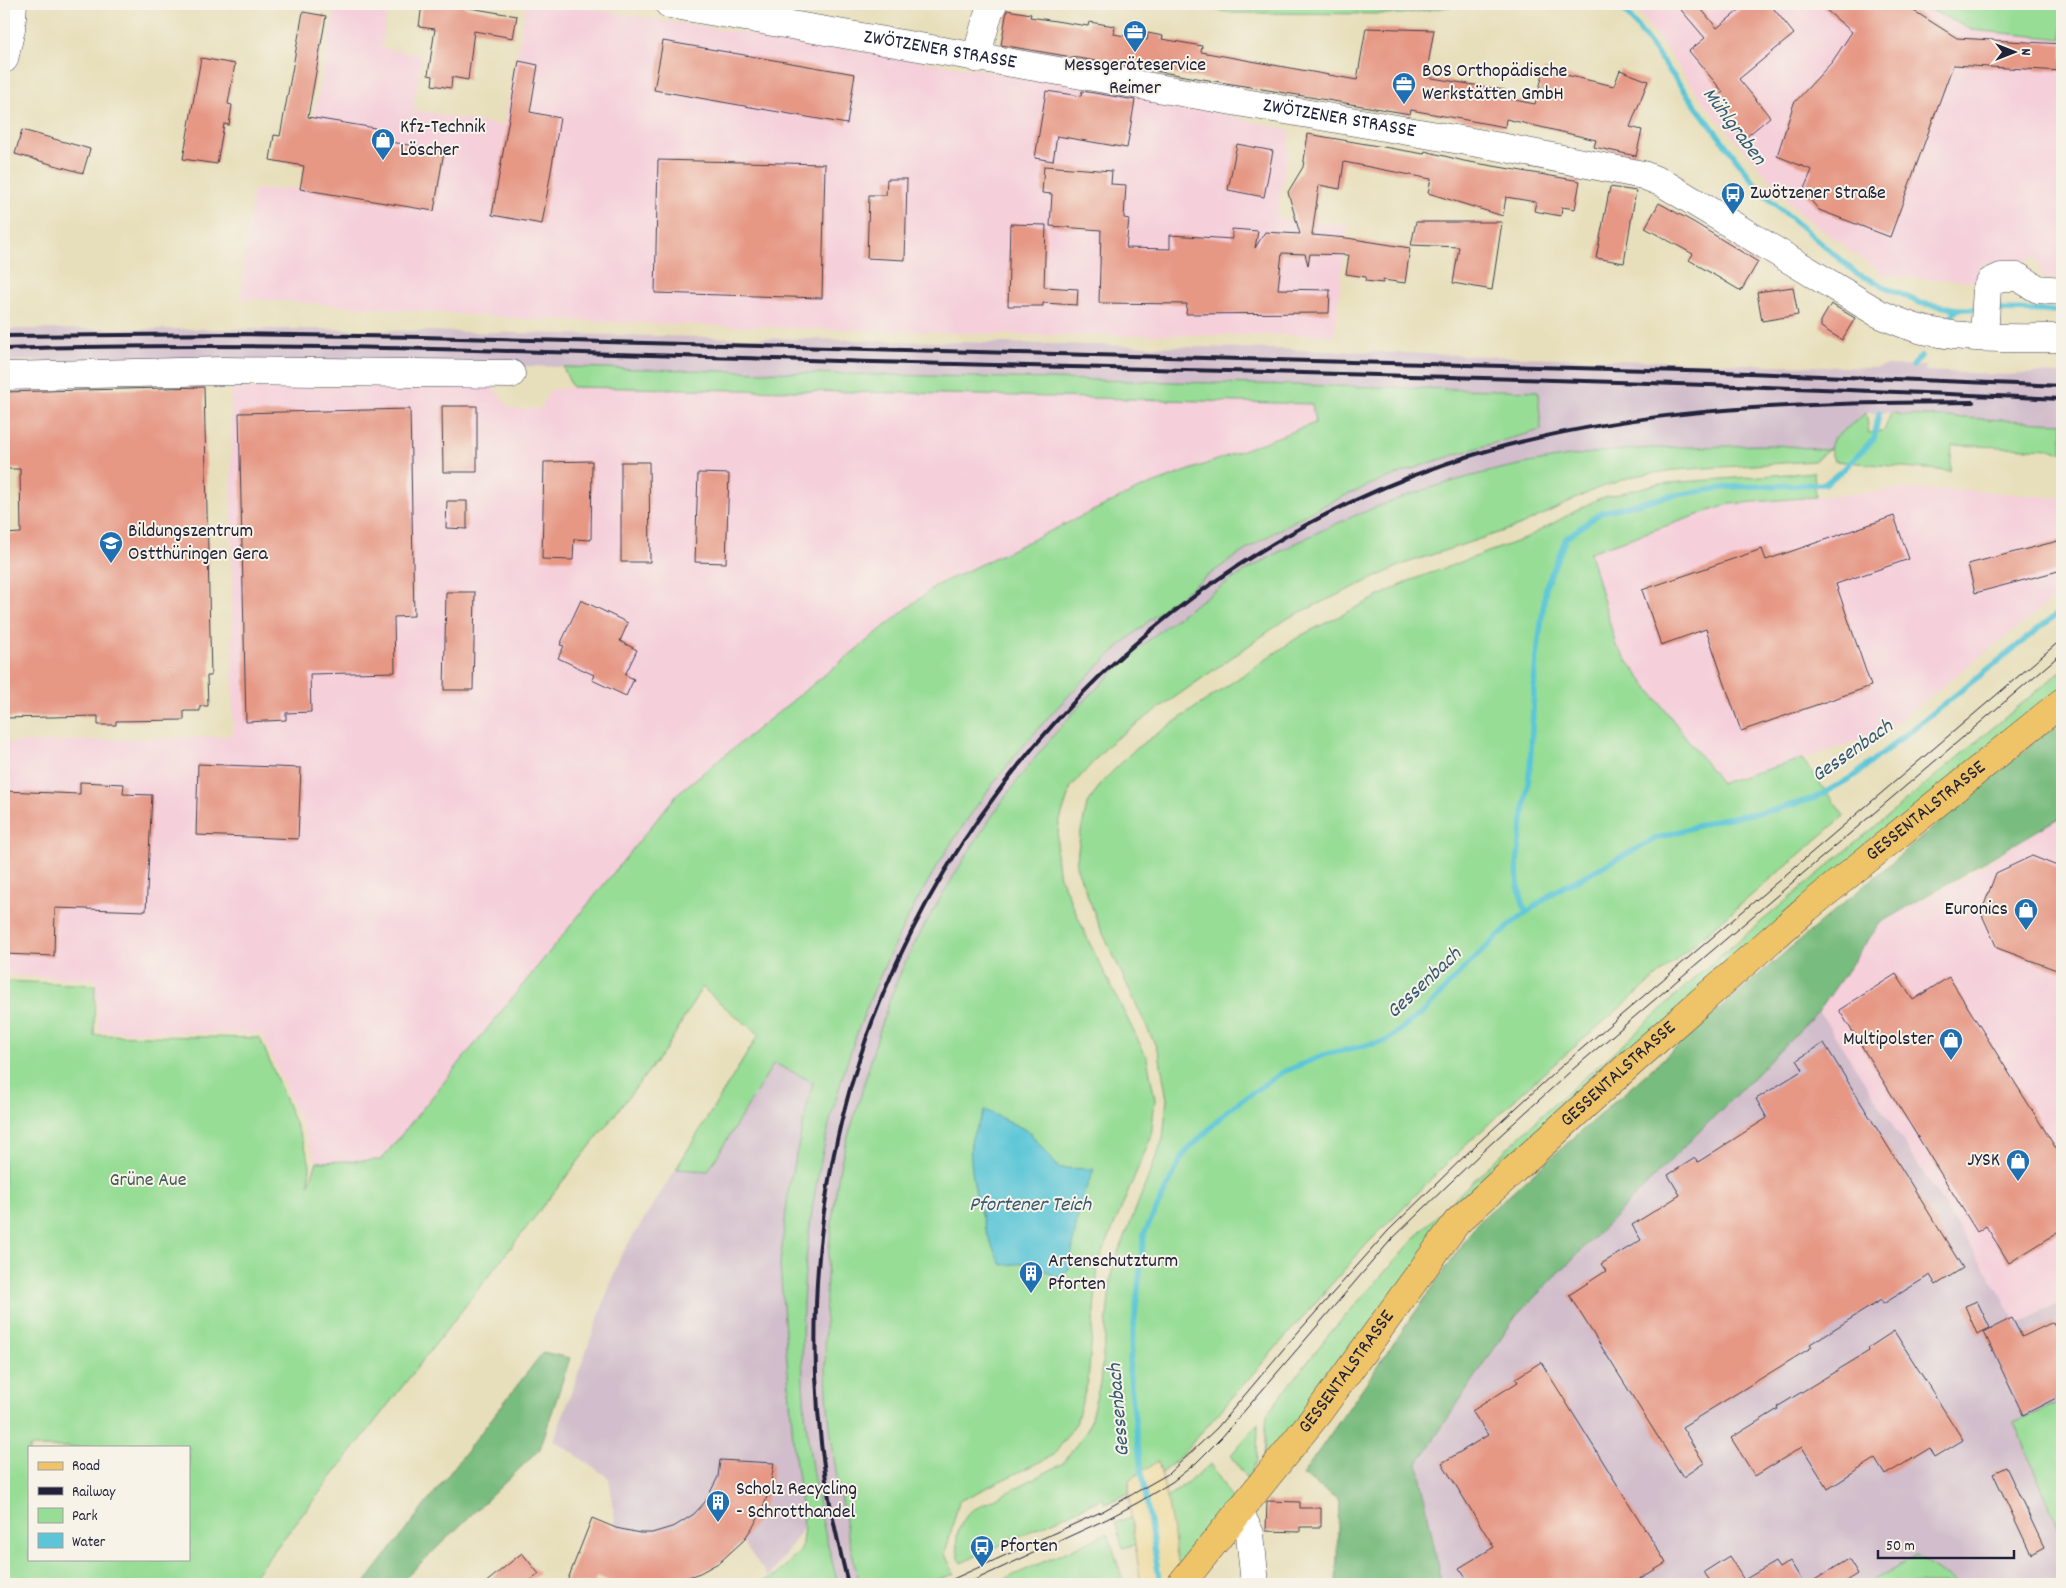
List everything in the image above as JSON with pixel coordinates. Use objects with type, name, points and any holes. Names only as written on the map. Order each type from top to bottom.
[{"type":"main road","name":"GESSENTALSTRASSE","points":[[1181,1584],[1318,1414],[1457,1222],[1631,1063],[1807,908],[2062,702]]},
{"type":"street","points":[[4,59],[11,29],[13,4]]},
{"type":"street","name":"ZWÖTZENER STRASSE","points":[[669,4],[1501,147],[1643,175],[1663,183],[1878,313],[1904,324],[1928,331],[1985,330],[2062,338]]},
{"type":"street","points":[[976,58],[989,11],[993,4]]},
{"type":"street","points":[[1985,330],[1986,295],[1990,282],[2002,277],[2018,277],[2038,289],[2062,291]]},
{"type":"street","points":[[4,376],[223,371],[511,374]]},
{"type":"street","points":[[1239,1512],[1250,1534],[1255,1584]]},
{"type":"shaded area","points":[[336,4],[389,4],[381,48],[422,55],[413,110],[504,126],[526,4],[559,4],[1157,98],[1291,131],[1277,218],[1347,225],[1335,335],[1031,335],[731,326],[526,319],[240,298],[253,190],[300,188]]},
{"type":"shaded area","points":[[1633,4],[1919,4],[1972,30],[2062,39],[2062,280],[2043,278],[2036,257],[2006,265],[1982,264],[1978,282],[1884,275],[1798,212],[1708,108]]},
{"type":"shaded area","points":[[4,329],[326,329],[1241,348],[1876,368],[1887,365],[1925,366],[1925,371],[2008,375],[2062,374],[2062,423],[1867,413],[1833,439],[1830,449],[1823,450],[1775,445],[1656,447],[1558,458],[1488,471],[1359,515],[1303,540],[1233,580],[1192,608],[1151,639],[1106,679],[1064,722],[1021,774],[983,828],[937,903],[897,981],[840,1166],[830,1238],[825,1295],[824,1355],[831,1447],[849,1543],[860,1584],[838,1584],[827,1546],[807,1436],[802,1332],[804,1278],[810,1222],[822,1155],[838,1093],[857,1032],[880,974],[915,902],[953,841],[992,784],[1028,740],[1066,697],[1122,643],[1170,602],[1224,564],[1288,524],[1349,494],[1422,465],[1541,430],[1538,391],[521,366],[197,360],[4,361]]},
{"type":"shaded area","points":[[489,383],[511,409],[540,409],[550,390],[572,387],[907,393],[1312,404],[1315,423],[1139,489],[935,586],[678,793],[381,1160],[317,1162],[262,1034],[99,1031],[95,979],[4,975],[4,743],[233,736],[231,389]]},
{"type":"shaded area","points":[[1911,489],[1969,490],[2062,498],[2062,592],[1883,733],[1721,783],[1616,646],[1589,552],[1730,504]]},
{"type":"shaded area","points":[[2062,816],[2062,1301],[2018,1324],[1819,1011],[1880,923],[1956,882]]},
{"type":"shaded area","points":[[1819,1011],[1989,1275],[2018,1324],[2062,1302],[2062,1401],[2014,1423],[2062,1535],[2062,1579],[2057,1584],[1956,1584],[1916,1556],[1867,1584],[1443,1584],[1440,1578],[1418,1463],[1516,1316]]},
{"type":"shaded area","points":[[774,1063],[814,1082],[789,1185],[793,1441],[804,1527],[769,1578],[743,1542],[720,1562],[677,1583],[612,1583],[596,1577],[616,1528],[609,1478],[554,1440],[621,1255],[676,1169],[708,1171]]},
{"type":"green space","points":[[1186,4],[1467,4],[1402,14],[1233,13]]},
{"type":"green space","points":[[1919,4],[2062,4],[2062,39],[1972,30]]},
{"type":"green space","name":"Grüne Aue","points":[[563,367],[1538,391],[1541,430],[1442,459],[1346,495],[1285,526],[1177,599],[1080,684],[995,781],[925,887],[869,1002],[829,1124],[807,1251],[803,1382],[807,1433],[825,1534],[838,1584],[759,1584],[777,1575],[801,1550],[804,1527],[793,1441],[780,1265],[789,1185],[813,1082],[774,1063],[708,1171],[676,1169],[759,1034],[702,987],[666,1049],[248,1584],[4,1584],[4,981],[95,985],[94,1035],[260,1038],[306,1150],[310,1165],[309,1184],[317,1162],[381,1160],[678,793],[935,586],[1139,489],[1315,423],[1312,404],[907,393],[572,387]]},
{"type":"green space","points":[[1866,413],[1869,433],[1884,431],[1891,413],[2062,423],[2062,453],[2053,449],[1952,445],[1950,471],[1834,461],[1830,449],[1833,439]]},
{"type":"green space","points":[[1770,445],[1830,449],[1814,461],[1675,470],[1634,476],[1596,489],[1519,526],[1404,564],[1288,618],[1111,742],[1071,787],[1059,823],[1056,855],[1058,872],[1089,942],[1147,1058],[1155,1099],[1151,1137],[1098,1264],[1088,1381],[1076,1423],[1054,1455],[959,1501],[945,1554],[954,1574],[924,1584],[860,1584],[837,1481],[826,1380],[827,1278],[831,1226],[841,1161],[882,1023],[908,956],[978,837],[1021,776],[1045,746],[1095,690],[1122,664],[1150,639],[1208,595],[1271,557],[1336,524],[1404,497],[1474,475],[1545,460],[1618,450]]},
{"type":"green space","points":[[1814,472],[1816,497],[1730,504],[1590,552],[1616,646],[1721,783],[1802,759],[1844,816],[1538,1078],[1450,1160],[1366,1245],[1179,1458],[1161,1473],[1158,1461],[1129,1480],[1129,1493],[1105,1504],[1103,1498],[961,1563],[957,1548],[957,1535],[962,1523],[971,1511],[1062,1464],[1088,1429],[1100,1383],[1112,1270],[1163,1139],[1167,1099],[1159,1053],[1099,925],[1076,866],[1087,805],[1102,782],[1135,749],[1300,636],[1409,581],[1524,539],[1598,499],[1656,484]]},
{"type":"green space","points":[[2062,670],[2062,691],[1523,1150],[1263,1469],[1267,1414],[1330,1333],[1426,1226],[1555,1103],[1627,1041],[1701,972]]},
{"type":"green space","points":[[2062,719],[2062,816],[1880,923],[1819,1011],[1516,1316],[1418,1463],[1440,1578],[1443,1584],[1336,1584],[1339,1500],[1302,1475],[1478,1222],[1756,977]]},
{"type":"green space","points":[[543,1352],[570,1358],[540,1449],[399,1584],[364,1584]]},
{"type":"green space","points":[[2062,1401],[2062,1535],[2014,1423]]},
{"type":"green space","points":[[1258,1423],[1257,1460],[1247,1479],[1231,1455]]},
{"type":"green space","points":[[1211,1464],[1232,1499],[1178,1566],[1167,1498]]},
{"type":"green space","points":[[1131,1517],[1135,1545],[1123,1548],[1115,1523]]},
{"type":"green space","points":[[1108,1533],[1124,1584],[994,1584]]},
{"type":"green space","points":[[1916,1556],[1956,1584],[1867,1584]]},
{"type":"sand","points":[[1158,1461],[1167,1498],[1182,1584],[1141,1584],[1131,1517],[1129,1480]]},
{"type":"water","name":"Pfortener Teich","points":[[985,1110],[1028,1131],[1059,1168],[1094,1169],[1080,1203],[1069,1269],[1059,1278],[1030,1263],[1002,1265],[995,1253],[983,1222],[972,1171],[971,1142]]},
{"type":"building","points":[[422,4],[465,4],[464,7],[517,16],[513,38],[474,31],[468,80],[452,77],[451,88],[432,85],[433,76],[428,75],[435,29],[419,27]]},
{"type":"building","points":[[1676,4],[1697,4],[1717,28],[1747,4],[1770,4],[1794,34],[1739,79],[1770,117],[1745,138],[1714,99],[1723,92],[1689,51],[1705,38]]},
{"type":"building","points":[[1819,4],[1903,4],[1957,38],[2062,44],[2062,71],[1953,65],[1890,237],[1819,210],[1803,191],[1812,170],[1777,156],[1794,103],[1832,62],[1852,32]]},
{"type":"building","points":[[1007,10],[1031,14],[1030,17],[1088,26],[1089,22],[1115,26],[1114,34],[1147,40],[1148,33],[1163,36],[1162,39],[1202,46],[1201,52],[1357,80],[1366,28],[1434,30],[1426,77],[1505,90],[1504,98],[1535,104],[1544,70],[1614,86],[1620,70],[1648,81],[1630,127],[1642,130],[1636,156],[1594,147],[1596,140],[1506,119],[1505,127],[1411,110],[1410,114],[1001,45]]},
{"type":"building","name":"Kfz-Technik Löscher","points":[[303,12],[326,16],[308,117],[375,128],[373,139],[444,151],[434,211],[300,189],[304,166],[270,160],[274,135],[280,136]]},
{"type":"building","points":[[663,41],[855,74],[847,124],[654,90]]},
{"type":"building","points":[[201,58],[235,64],[228,104],[232,105],[229,125],[224,124],[217,164],[183,159]]},
{"type":"building","points":[[519,61],[538,65],[530,112],[560,118],[542,224],[492,215]]},
{"type":"building","points":[[1046,91],[1081,96],[1082,91],[1135,100],[1127,148],[1057,136],[1053,161],[1035,158]]},
{"type":"building","points":[[22,130],[90,149],[83,173],[15,154]]},
{"type":"building","points":[[1308,134],[1424,154],[1425,151],[1464,161],[1580,181],[1575,209],[1562,207],[1561,216],[1534,211],[1536,202],[1506,197],[1503,216],[1428,193],[1431,179],[1344,162],[1340,189],[1319,185],[1312,235],[1347,238],[1410,248],[1405,283],[1383,280],[1383,283],[1365,281],[1366,277],[1346,274],[1349,255],[1310,254],[1308,265],[1305,254],[1282,253],[1278,289],[1330,290],[1329,313],[1186,314],[1187,304],[1099,303],[1101,230],[1050,226],[1052,194],[1042,193],[1044,166],[1112,171],[1111,184],[1126,185],[1124,218],[1129,219],[1126,248],[1170,249],[1170,235],[1232,239],[1232,229],[1258,231],[1255,248],[1265,232],[1300,234],[1288,192],[1303,167]]},
{"type":"building","points":[[1237,144],[1273,151],[1264,197],[1228,190]]},
{"type":"building","points":[[658,160],[825,164],[822,298],[655,293]]},
{"type":"building","points":[[887,179],[907,179],[905,260],[867,258],[869,195],[886,195]]},
{"type":"building","points":[[1610,187],[1636,191],[1624,263],[1596,258]]},
{"type":"building","points":[[1659,203],[1758,262],[1741,291],[1689,260],[1693,254],[1645,228]]},
{"type":"building","points":[[1416,222],[1502,222],[1492,290],[1453,283],[1459,247],[1411,245]]},
{"type":"building","points":[[1010,224],[1046,225],[1044,287],[1078,289],[1077,305],[1043,303],[1043,306],[1008,306]]},
{"type":"building","points":[[1793,287],[1798,315],[1762,321],[1757,292]]},
{"type":"building","points":[[1831,304],[1855,318],[1842,340],[1821,327],[1821,321]]},
{"type":"building","name":"Bildungszentrum Ostthüringen Gera","points":[[204,387],[211,676],[207,676],[208,706],[200,706],[200,711],[184,711],[184,720],[116,721],[116,725],[98,725],[98,716],[4,718],[4,534],[21,533],[20,469],[4,469],[4,392]]},
{"type":"building","points":[[442,406],[477,406],[477,472],[443,472]]},
{"type":"building","points":[[410,409],[414,616],[394,617],[395,672],[310,674],[311,712],[286,713],[286,720],[246,722],[239,413]]},
{"type":"building","points":[[592,461],[591,540],[574,539],[573,560],[542,559],[544,462]]},
{"type":"building","points":[[621,462],[649,462],[650,562],[621,562]]},
{"type":"building","points":[[698,473],[729,474],[726,563],[695,562]]},
{"type":"building","points":[[447,501],[467,501],[467,529],[446,528]]},
{"type":"building","points":[[1894,516],[1909,559],[1836,584],[1871,686],[1741,731],[1706,629],[1661,645],[1642,590],[1762,549],[1766,560]]},
{"type":"building","points":[[2062,540],[2062,570],[1975,593],[1968,564]]},
{"type":"building","points":[[446,592],[475,592],[473,690],[444,690]]},
{"type":"building","points":[[581,600],[628,623],[620,641],[637,650],[625,675],[634,679],[626,696],[592,680],[594,675],[558,658],[564,646],[560,645]]},
{"type":"building","points":[[198,764],[301,768],[298,839],[196,835]]},
{"type":"building","points":[[80,782],[124,784],[123,794],[152,795],[146,911],[55,908],[54,956],[4,954],[4,791],[80,794]]},
{"type":"building","name":"Euronics","points":[[2032,856],[2062,868],[2062,972],[1997,948],[1981,913],[1996,873]]},
{"type":"building","points":[[1896,974],[1913,1000],[1949,977],[2062,1158],[2062,1230],[2009,1263],[1986,1226],[1977,1232],[1839,1010]]},
{"type":"building","points":[[1824,1043],[1963,1268],[1936,1285],[1930,1275],[1883,1304],[1881,1300],[1810,1344],[1812,1347],[1682,1427],[1704,1463],[1683,1477],[1569,1295],[1606,1271],[1601,1264],[1641,1240],[1632,1225],[1680,1195],[1668,1175],[1695,1158],[1698,1162],[1767,1118],[1756,1099],[1803,1070],[1797,1060]]},
{"type":"building","points":[[1977,1301],[1990,1328],[1977,1334],[1965,1306]]},
{"type":"building","points":[[2012,1318],[2022,1337],[2053,1322],[2062,1342],[2062,1395],[2023,1415],[1984,1332]]},
{"type":"building","points":[[1894,1331],[1963,1440],[1935,1457],[1930,1448],[1885,1475],[1875,1459],[1828,1489],[1802,1447],[1755,1476],[1731,1438],[1778,1409],[1777,1407],[1869,1351],[1868,1348]]},
{"type":"building","points":[[1541,1362],[1666,1563],[1631,1584],[1470,1584],[1459,1568],[1494,1547],[1442,1463],[1488,1435],[1472,1411],[1518,1382],[1516,1378]]},
{"type":"building","name":"Scholz Recycling - Schrotthandel","points":[[720,1460],[774,1463],[770,1488],[763,1508],[754,1525],[743,1541],[720,1562],[700,1573],[668,1584],[617,1584],[596,1577],[594,1584],[566,1584],[592,1518],[616,1528],[640,1533],[652,1533],[675,1526],[694,1514],[705,1502],[718,1477]]},
{"type":"building","points":[[2006,1467],[2044,1547],[2031,1554],[1993,1473]]},
{"type":"building","points":[[1267,1501],[1300,1502],[1300,1508],[1321,1508],[1321,1527],[1300,1527],[1300,1532],[1266,1531]]},
{"type":"building","points":[[522,1553],[539,1574],[526,1584],[484,1584]]},
{"type":"building","points":[[1729,1556],[1744,1580],[1775,1562],[1779,1568],[1790,1561],[1804,1584],[1712,1584],[1704,1572]]},
{"type":"building","points":[[1849,1559],[1858,1574],[1842,1584],[1808,1584]]},
{"type":"waterway","name":"Mühlgraben","points":[[1620,4],[1763,194],[1856,273],[1920,303],[1958,309],[1980,309]]},
{"type":"waterway","points":[[1950,318],[1958,309]]},
{"type":"waterway","name":"Mühlgraben","points":[[1994,310],[2062,311]]},
{"type":"waterway","points":[[1913,366],[1921,356]]},
{"type":"waterway","points":[[1526,913],[1518,886],[1517,863],[1530,768],[1535,670],[1546,586],[1566,538],[1602,512],[1669,496],[1730,487],[1825,484],[1845,468],[1874,439],[1879,413]]},
{"type":"waterway","name":"Gessenbach","points":[[1160,1584],[1140,1462],[1129,1370],[1144,1234],[1183,1155],[1229,1109],[1281,1073],[1326,1054],[1386,1041],[1426,1010],[1462,970],[1511,924],[1554,892],[1657,838],[1717,820],[1774,810],[1815,798],[1854,776],[2062,610]]},
{"type":"tram line","points":[[942,1584],[1103,1511],[1168,1474],[1217,1428],[1291,1340],[1388,1231],[1478,1143],[1565,1063],[2062,639]]},
{"type":"tram line","points":[[966,1584],[1107,1519],[1172,1482],[1196,1463],[1222,1437],[1390,1241],[1482,1152],[1572,1070],[2062,653]]},
{"type":"railway","points":[[4,336],[239,334],[422,337],[1723,372],[2062,386]]},
{"type":"railway","points":[[4,349],[221,346],[438,349],[1616,382],[2062,399]]},
{"type":"railway","points":[[848,1584],[826,1480],[818,1415],[815,1349],[816,1305],[832,1165],[869,1031],[926,904],[1001,788],[1092,684],[1197,594],[1316,520],[1445,464],[1509,445],[1574,430],[1640,419],[1773,407],[1973,402]]},
{"type":"place","name":"Messgeräteservice Reimer","points":[[1135,53]]},
{"type":"place","name":"BOS Orthopädische Werkstätten GmbH","points":[[1404,105]]},
{"type":"place","name":"Kfz-Technik Löscher","points":[[383,161]]},
{"type":"place","name":"Zwötzener Straße","points":[[1733,215]]},
{"type":"place","name":"Bildungszentrum Ostthüringen Gera","points":[[111,564]]},
{"type":"place","name":"Euronics","points":[[2026,931]]},
{"type":"place","name":"Multipolster","points":[[1951,1061]]},
{"type":"place","name":"JYSK","points":[[2018,1182]]},
{"type":"place","name":"Artenschutzturm Pforten","points":[[1031,1294]]},
{"type":"place","name":"Scholz Recycling - Schrotthandel","points":[[718,1523]]},
{"type":"place","name":"Pforten","points":[[982,1568]]}]
